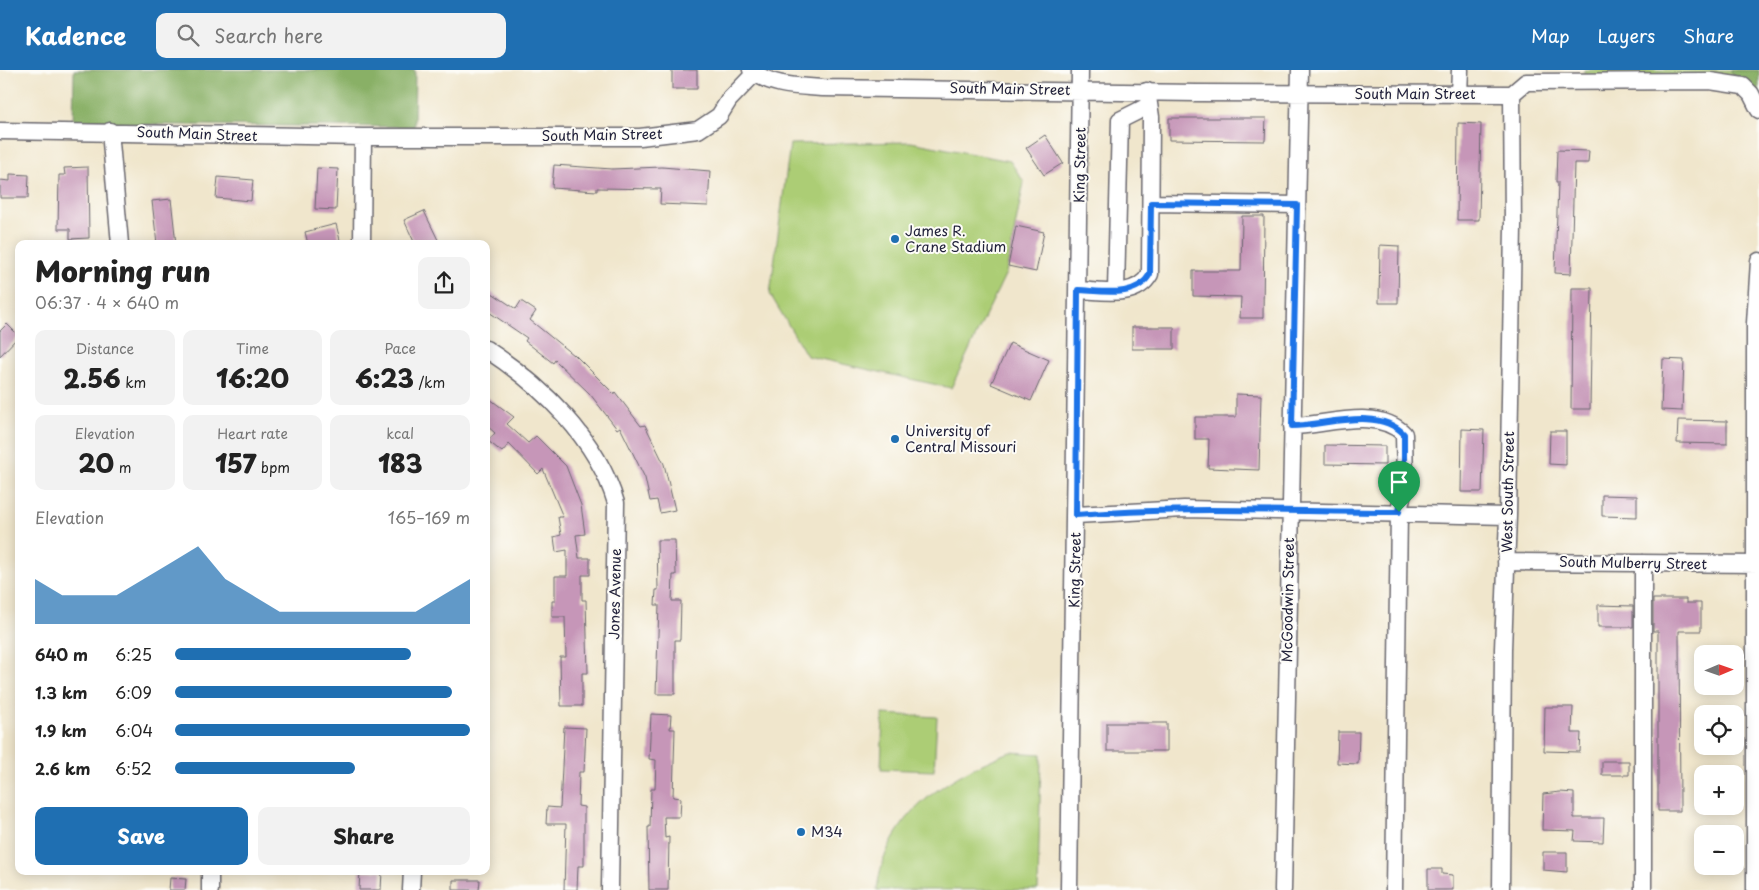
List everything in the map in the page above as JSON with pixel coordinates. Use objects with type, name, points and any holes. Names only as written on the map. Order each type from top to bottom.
[{"type":"street","name":"King Street","points":[[1069,890],[1076,515],[1080,70]]},
{"type":"street","name":"McGoodwin Street","points":[[1283,890],[1300,70]]},
{"type":"street","points":[[1459,94],[1460,70]]},
{"type":"street","name":"South Main Street","points":[[0,131],[110,131],[363,137],[640,137],[698,130],[719,116],[753,72],[780,85],[823,88],[1080,90],[1147,99],[1299,93],[1512,94]]},
{"type":"street","points":[[1512,94],[1518,86],[1526,82],[1710,80],[1743,86],[1751,94],[1759,110]]},
{"type":"street","name":"West South Street","points":[[1501,890],[1503,649],[1508,516],[1513,226],[1512,94]]},
{"type":"street","points":[[1078,290],[1116,291],[1139,286],[1145,283],[1150,274],[1151,118],[1147,99],[1120,120],[1116,291]]},
{"type":"street","points":[[110,131],[120,240]]},
{"type":"street","points":[[362,240],[363,137]]},
{"type":"street","points":[[1151,203],[1297,205]]},
{"type":"street","points":[[1755,890],[1757,564],[1755,323],[1759,260]]},
{"type":"street","name":"Jones Avenue","points":[[490,352],[549,397],[598,460],[611,483],[616,502],[610,890]]},
{"type":"street","points":[[1292,426],[1359,419],[1376,421],[1404,434],[1404,482],[1399,512],[1394,890]]},
{"type":"street","points":[[1076,515],[1139,510],[1399,512],[1508,516]]},
{"type":"street","name":"South Mulberry Street","points":[[1506,562],[1757,564]]},
{"type":"street","points":[[1643,563],[1643,890]]},
{"type":"street","points":[[210,875],[210,890]]},
{"type":"street","points":[[411,890],[412,875]]},
{"type":"green space","points":[[74,70],[415,70],[414,127],[73,124]]},
{"type":"green space","points":[[1584,70],[1731,70],[1732,75],[1584,77]]},
{"type":"green space","points":[[1731,70],[1759,70],[1759,98],[1739,78],[1732,75]]},
{"type":"green space","name":"James R. Crane Stadium","points":[[911,142],[1010,161],[1024,182],[1006,273],[951,388],[807,356],[770,294],[790,144]]},
{"type":"green space","points":[[883,714],[937,717],[934,771],[881,769]]},
{"type":"green space","points":[[1010,752],[1041,754],[1038,890],[877,890],[882,864],[892,840],[922,802],[963,774]]},
{"type":"building","points":[[672,70],[697,70],[697,89],[672,89]]},
{"type":"building","points":[[1169,118],[1266,118],[1265,141],[1169,140]]},
{"type":"building","points":[[1458,123],[1481,124],[1479,220],[1457,220]]},
{"type":"building","points":[[1045,135],[1063,163],[1044,175],[1026,148]]},
{"type":"building","points":[[1557,150],[1589,151],[1588,163],[1574,163],[1571,274],[1555,273],[1558,182],[1556,182]]},
{"type":"building","points":[[554,165],[612,169],[662,167],[710,171],[708,206],[660,204],[661,189],[597,188],[597,191],[552,188]]},
{"type":"building","points":[[88,167],[89,238],[70,239],[70,229],[58,229],[59,175],[65,175],[64,168]]},
{"type":"building","points":[[317,168],[338,169],[336,210],[315,209]]},
{"type":"building","points":[[10,174],[29,175],[28,198],[0,198],[0,180],[10,181]]},
{"type":"building","points":[[218,177],[253,180],[251,201],[216,198]]},
{"type":"building","points":[[171,199],[176,240],[157,240],[152,201]]},
{"type":"building","points":[[424,211],[438,240],[413,240],[404,220]]},
{"type":"building","points":[[1242,216],[1264,216],[1263,318],[1240,318],[1241,297],[1193,296],[1193,271],[1241,271]]},
{"type":"building","points":[[336,224],[340,240],[307,240],[305,232]]},
{"type":"building","points":[[1016,226],[1044,232],[1036,272],[1008,266]]},
{"type":"building","points":[[1380,245],[1399,246],[1398,303],[1379,303]]},
{"type":"building","points":[[1572,288],[1592,288],[1590,409],[1571,409]]},
{"type":"building","points":[[490,292],[516,309],[521,301],[536,311],[530,320],[574,354],[614,394],[615,392],[641,426],[645,425],[664,464],[675,510],[660,513],[657,500],[650,501],[645,478],[620,427],[617,429],[590,394],[555,360],[553,363],[525,341],[527,338],[490,313]]},
{"type":"building","points":[[7,324],[15,332],[15,340],[0,356],[0,331]]},
{"type":"building","points":[[1132,327],[1174,327],[1174,349],[1132,349]]},
{"type":"building","points":[[1010,343],[1049,360],[1031,401],[991,384]]},
{"type":"building","points":[[1663,359],[1684,360],[1682,411],[1661,410]]},
{"type":"building","points":[[1236,394],[1261,395],[1259,470],[1208,468],[1209,439],[1195,439],[1195,417],[1236,417]]},
{"type":"building","points":[[490,399],[514,417],[507,424],[528,443],[536,436],[566,466],[581,505],[585,534],[576,535],[579,558],[590,558],[590,575],[582,575],[582,600],[586,600],[588,673],[582,673],[582,706],[561,706],[560,657],[566,657],[565,617],[552,617],[552,601],[555,601],[555,576],[567,576],[567,550],[556,552],[554,537],[561,535],[558,517],[563,517],[543,469],[538,474],[509,444],[502,452],[490,443],[490,439],[495,433],[490,429]]},
{"type":"building","points":[[1678,420],[1727,421],[1727,444],[1677,443]]},
{"type":"building","points":[[1462,429],[1484,430],[1482,492],[1461,492]]},
{"type":"building","points":[[1550,431],[1566,431],[1566,465],[1549,464]]},
{"type":"building","points":[[1325,445],[1385,446],[1385,465],[1325,464]]},
{"type":"building","points":[[1602,495],[1637,496],[1637,517],[1602,516]]},
{"type":"building","points":[[657,540],[675,540],[676,575],[673,575],[672,601],[681,601],[680,640],[675,640],[675,694],[656,694],[659,605],[655,605],[656,590],[658,590]]},
{"type":"building","points":[[1653,599],[1686,599],[1686,603],[1701,603],[1701,631],[1679,631],[1680,811],[1658,811],[1658,631],[1653,631]]},
{"type":"building","points":[[1598,605],[1633,606],[1633,627],[1598,627]]},
{"type":"building","points":[[1545,707],[1573,707],[1572,733],[1581,733],[1580,752],[1544,751]]},
{"type":"building","points":[[651,714],[671,715],[670,729],[675,729],[673,797],[681,798],[680,817],[664,817],[665,838],[669,837],[668,890],[649,890],[648,827],[650,827],[651,789],[655,789],[656,760],[649,759]]},
{"type":"building","points":[[1107,723],[1167,723],[1167,751],[1107,751]]},
{"type":"building","points":[[564,727],[586,728],[584,772],[579,772],[578,806],[584,807],[584,866],[578,866],[577,890],[564,890],[566,824],[546,824],[547,807],[560,808]]},
{"type":"building","points":[[1338,732],[1359,732],[1358,764],[1337,763]]},
{"type":"building","points":[[1602,761],[1629,761],[1629,775],[1602,775]]},
{"type":"building","points":[[1574,793],[1574,818],[1604,818],[1603,842],[1574,841],[1575,831],[1542,830],[1543,794]]},
{"type":"building","points":[[1543,852],[1567,852],[1567,872],[1543,870]]},
{"type":"building","points":[[1428,869],[1442,869],[1442,874],[1453,875],[1453,890],[1428,890]]},
{"type":"building","points":[[360,875],[382,875],[381,890],[359,890]]},
{"type":"building","points":[[170,878],[186,879],[185,890],[169,890]]},
{"type":"building","points":[[453,880],[480,880],[479,890],[453,890]]},
{"type":"place","name":"James R. Crane Stadium","points":[[895,239]]},
{"type":"place","name":"University of Central Missouri","points":[[895,439]]},
{"type":"place","name":"M34","points":[[801,832]]},
{"type":"route","points":[[1151,203],[1297,205],[1292,426],[1359,419],[1376,421],[1401,431],[1404,434],[1404,482],[1399,512],[1290,512],[1184,509],[1076,515],[1078,290],[1125,291],[1145,283],[1150,274],[1151,203]]}]
